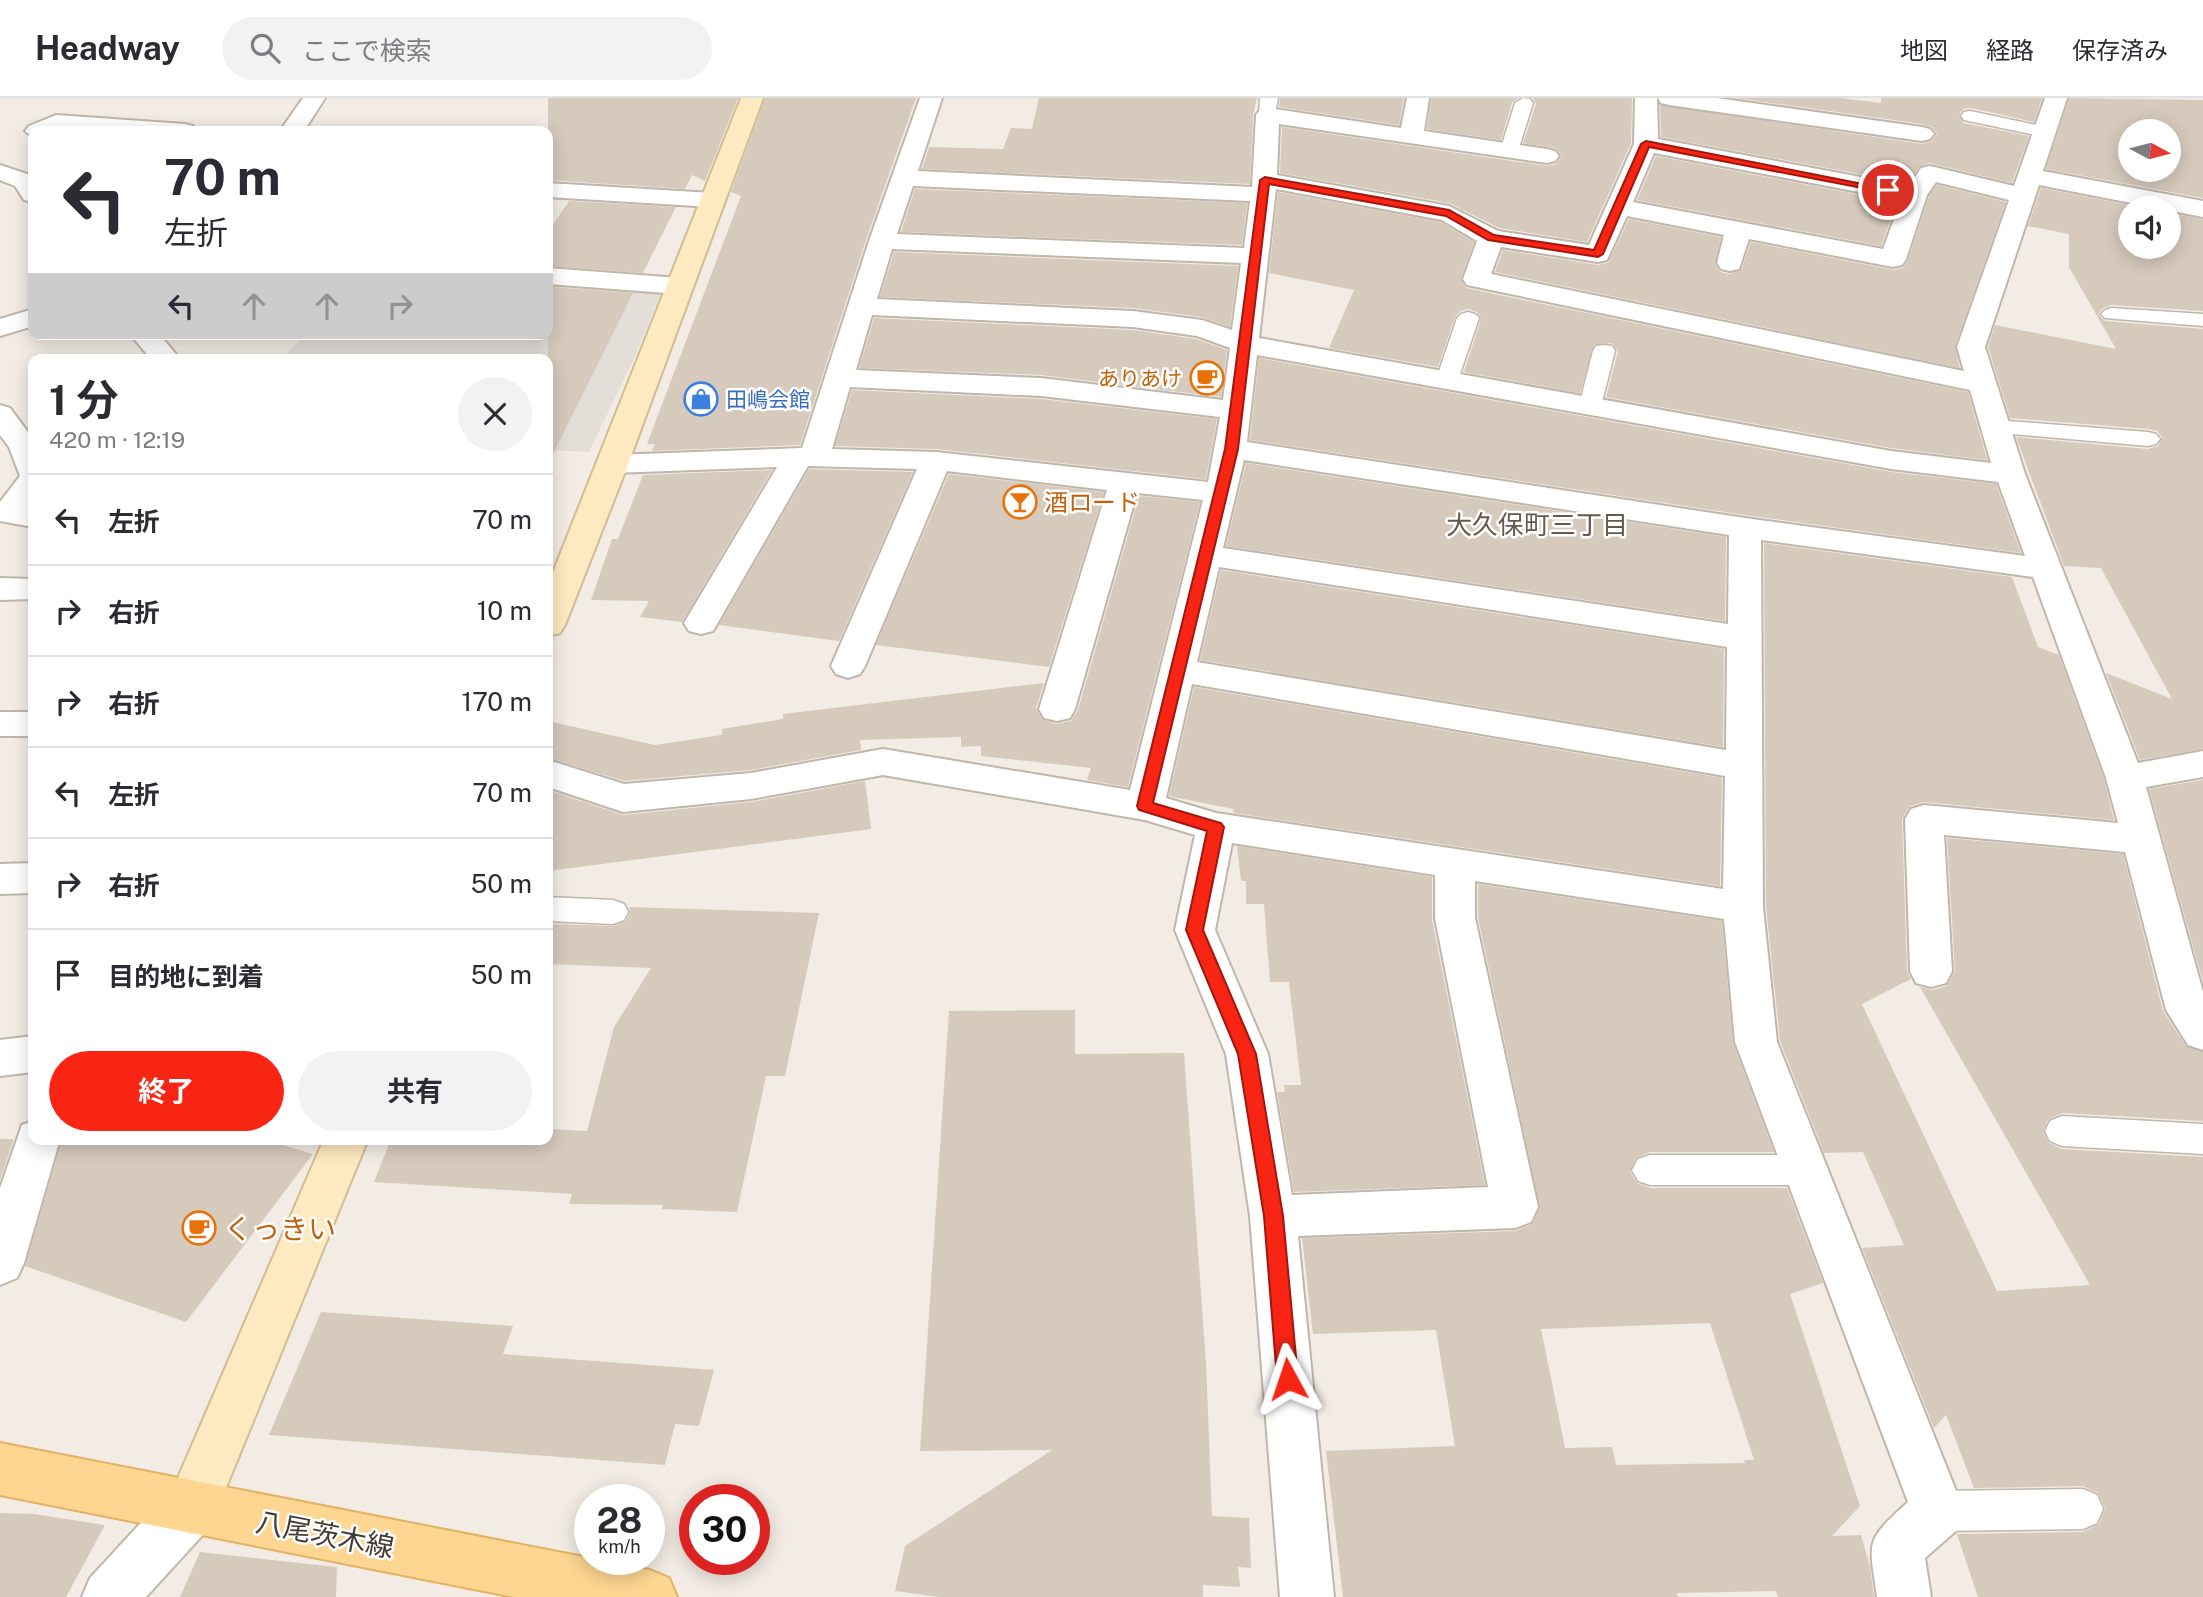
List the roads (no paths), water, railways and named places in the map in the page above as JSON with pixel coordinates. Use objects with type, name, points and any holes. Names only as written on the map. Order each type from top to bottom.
[{"type":"main road","name":"八尾茨木線","points":[[0,1469],[650,1597]]},
{"type":"street","points":[[295,126],[314,98]]},
{"type":"street","points":[[553,613],[613,464],[752,98]]},
{"type":"street","points":[[701,623],[806,458],[840,378],[882,241],[931,98]]},
{"type":"street","points":[[1411,136],[1418,98]]},
{"type":"street","points":[[904,178],[1264,188],[1449,214],[1492,238],[1598,254],[1646,144],[1646,98]]},
{"type":"street","points":[[1669,98],[1922,134]]},
{"type":"street","points":[[2056,98],[1971,347],[2010,474],[2124,778],[2139,839],[2193,1000],[2187,1010],[2203,1033]]},
{"type":"street","points":[[1145,806],[1231,449],[1264,188],[1268,107],[1411,136],[1547,156]]},
{"type":"street","points":[[48,126],[56,122],[113,126]]},
{"type":"street","points":[[1646,144],[1915,195]]},
{"type":"street","points":[[0,172],[28,185]]},
{"type":"street","points":[[1619,207],[1894,259],[1915,195],[1930,173],[2203,209]]},
{"type":"street","points":[[553,190],[712,200]]},
{"type":"street","points":[[1730,263],[1738,231]]},
{"type":"street","points":[[1492,238],[1476,279],[1984,384]]},
{"type":"street","points":[[882,241],[1255,256]]},
{"type":"street","points":[[553,276],[679,286]]},
{"type":"street","points":[[862,306],[1133,319],[1202,328],[1245,344],[1891,460],[2010,474]]},
{"type":"street","points":[[149,340],[162,354]]},
{"type":"street","points":[[840,378],[1041,387],[1236,410]]},
{"type":"street","points":[[0,414],[28,451]]},
{"type":"street","points":[[1231,449],[1745,528],[2046,569]]},
{"type":"street","points":[[613,464],[806,458],[936,461],[1219,493]]},
{"type":"street","points":[[848,666],[936,461]]},
{"type":"street","points":[[1057,709],[1125,482]]},
{"type":"street","points":[[10,517],[28,488]]},
{"type":"street","points":[[1745,528],[1743,907],[1756,1042],[1938,1511],[1897,1548],[1904,1597]]},
{"type":"street","points":[[1204,555],[1744,638]]},
{"type":"street","points":[[0,589],[28,589]]},
{"type":"street","points":[[1177,670],[1743,766]]},
{"type":"street","points":[[0,724],[28,724]]},
{"type":"street","points":[[553,775],[623,798],[751,786],[883,762],[1145,806],[1216,827],[1743,907]]},
{"type":"street","points":[[2124,778],[2203,764]]},
{"type":"street","points":[[1931,971],[1924,819],[2139,839]]},
{"type":"street","points":[[1216,827],[1195,930],[1247,1054],[1273,1216],[1307,1597]]},
{"type":"street","points":[[1273,1216],[1515,1207],[1455,918],[1455,863]]},
{"type":"street","points":[[0,879],[28,878]]},
{"type":"street","points":[[0,1058],[28,1055]]},
{"type":"street","points":[[0,1263],[36,1145]]},
{"type":"street","points":[[109,1597],[191,1508],[343,1145]]},
{"type":"lane","points":[[1509,151],[1524,103]]},
{"type":"lane","points":[[1969,116],[2045,132]]},
{"type":"lane","points":[[2112,314],[2203,320]]},
{"type":"lane","points":[[1447,380],[1468,318]]},
{"type":"lane","points":[[1590,406],[1604,351]]},
{"type":"lane","points":[[1996,426],[2148,439]]},
{"type":"lane","points":[[553,909],[613,912]]},
{"type":"lane","points":[[2062,1131],[2203,1139]]},
{"type":"lane","points":[[1650,1170],[1805,1170]]},
{"type":"lane","points":[[1938,1511],[2083,1509]]},
{"type":"place","name":"ありあけ","points":[[1207,378]]},
{"type":"place","name":"田嶋会館","points":[[701,399]]},
{"type":"place","name":"酒ロード","points":[[1020,502]]},
{"type":"place","name":"くっきい","points":[[199,1228]]},
{"type":"district","name":"大久保町三丁目","points":[[1537,524]]}]
